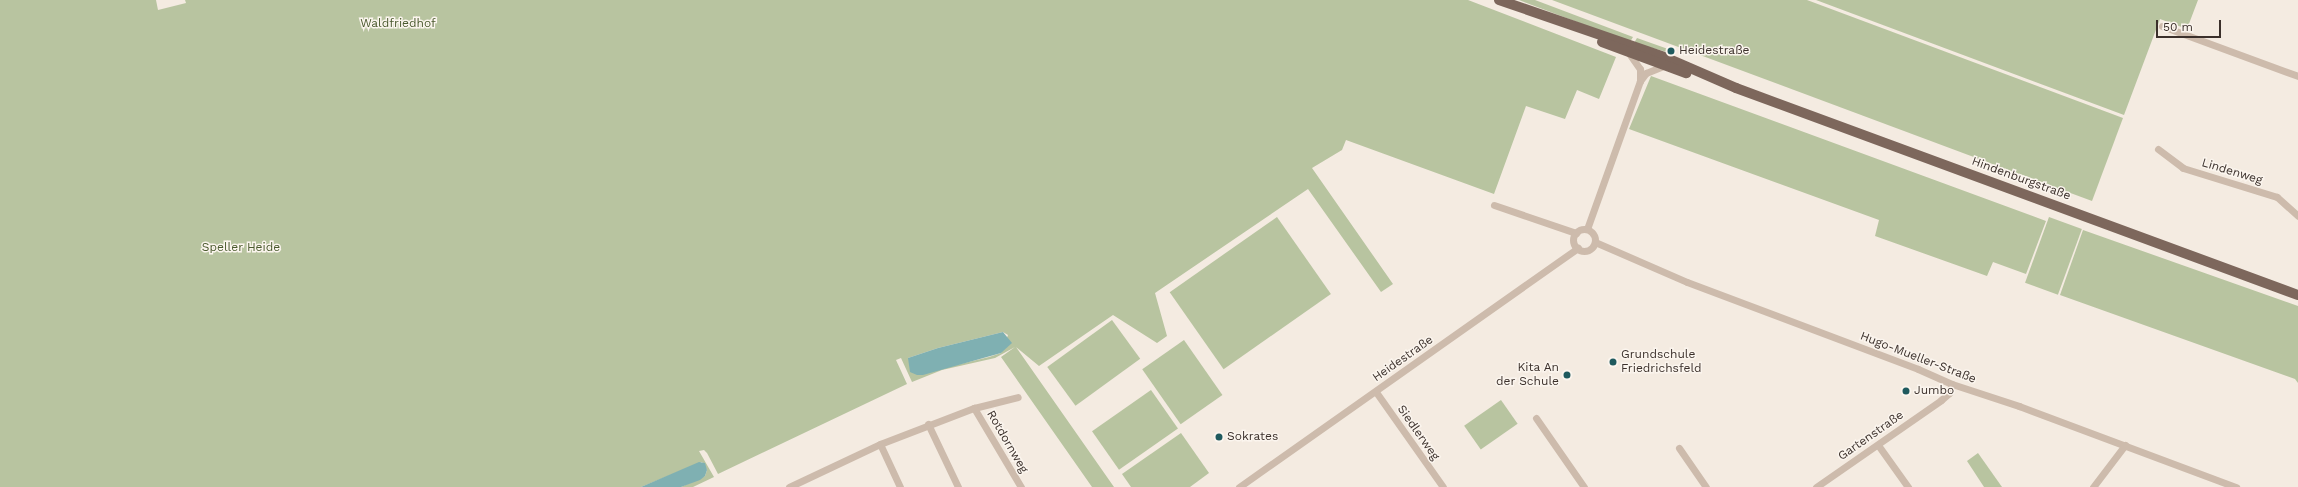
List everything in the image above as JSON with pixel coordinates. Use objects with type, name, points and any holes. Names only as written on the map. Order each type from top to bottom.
[{"type":"main road","name":"Hindenburgstraße","points":[[1499,0],[1550,19],[1666,58],[1736,88],[2298,295]]},
{"type":"main road","name":"Hindenburgstraße","points":[[1550,19],[1663,66],[1736,88]]},
{"type":"street","points":[[2162,26],[2298,76]]},
{"type":"street","points":[[1629,53],[1640,69],[1640,81]]},
{"type":"street","points":[[1587,229],[1640,81],[1646,73],[1663,66]]},
{"type":"street","name":"Lindenweg","points":[[2158,149],[2183,168],[2277,198],[2298,216]]},
{"type":"street","points":[[1494,205],[1576,233],[1587,229]]},
{"type":"street","points":[[1587,229],[1594,236],[1595,242]]},
{"type":"street","points":[[1576,233],[1574,242],[1578,248]]},
{"type":"street","name":"Heidestraße","points":[[1239,487],[1376,392],[1578,248],[1588,250],[1595,242]]},
{"type":"street","name":"Hugo-Mueller-Straße","points":[[1595,242],[1687,282],[1918,369],[1952,384],[2125,445],[2236,487]]},
{"type":"street","name":"Gartenstraße","points":[[1816,487],[1941,400],[1949,393],[1952,384]]},
{"type":"street","name":"Siedlerweg","points":[[1376,392],[1443,487]]},
{"type":"street","name":"Rotdornweg","points":[[789,487],[829,466],[928,424],[974,408],[1018,397]]},
{"type":"street","name":"Rotdornweg","points":[[974,408],[1021,487]]},
{"type":"street","points":[[1536,418],[1584,487]]},
{"type":"street","points":[[928,424],[958,487]]},
{"type":"street","points":[[880,444],[900,487]]},
{"type":"street","points":[[1878,445],[1908,487]]},
{"type":"street","points":[[2094,487],[2125,445]]},
{"type":"street","points":[[1679,448],[1706,487]]},
{"type":"green space","name":"Speller Heide","points":[[0,0],[156,0],[158,10],[186,3],[185,0],[1468,0],[1616,57],[1599,99],[1577,90],[1565,119],[1526,106],[1494,194],[1346,140],[1342,150],[1312,168],[1393,284],[1381,292],[1308,189],[1155,293],[1167,336],[1157,343],[1113,315],[1039,366],[1016,347],[1114,487],[1092,487],[1001,357],[1015,347],[995,358],[942,370],[912,382],[901,358],[896,360],[907,384],[718,474],[707,453],[704,450],[699,451],[714,477],[693,487],[681,487],[705,476],[707,470],[702,462],[641,487],[0,487]],"holes":[[[1003,332],[1008,335],[1001,353],[952,366],[908,358],[938,348]]]},
{"type":"green space","points":[[1519,0],[1535,0],[1633,37],[1630,42]]},
{"type":"green space","points":[[1552,0],[1807,0],[2123,118],[2092,201]]},
{"type":"green space","points":[[1816,0],[2198,0],[2187,29],[2160,19],[2124,115]]},
{"type":"green space","points":[[1637,38],[1668,49],[1667,52],[1634,43]]},
{"type":"green space","points":[[1651,76],[2046,221],[2026,274],[1993,262],[1987,276],[1875,236],[1879,220],[1629,129]]},
{"type":"green space","points":[[1277,217],[1331,294],[1224,369],[1170,292]]},
{"type":"green space","points":[[2049,217],[2082,229],[2058,295],[2025,283]]},
{"type":"green space","points":[[2083,230],[2298,306],[2298,383],[2295,379],[2060,295]]},
{"type":"green space","points":[[1112,320],[1140,359],[1075,406],[1047,367]]},
{"type":"green space","points":[[1184,340],[1222,395],[1181,424],[1142,369]]},
{"type":"green space","points":[[1151,390],[1178,429],[1119,470],[1092,431]]},
{"type":"green space","points":[[1501,400],[1518,424],[1481,450],[1464,426]]},
{"type":"green space","points":[[1181,433],[1209,473],[1190,487],[1131,487],[1122,474]]},
{"type":"green space","points":[[1978,453],[2002,487],[1984,487],[1967,461]]},
{"type":"water","points":[[1003,332],[1012,343],[1001,353],[923,375],[917,375],[910,372],[908,358],[938,348]]},
{"type":"water","points":[[699,462],[705,463],[707,470],[705,476],[700,480],[681,487],[641,487]]},
{"type":"place","name":"Heidestraße","points":[[1671,51]]},
{"type":"place","name":"Grundschule Friedrichsfeld","points":[[1613,362]]},
{"type":"place","name":"Kita An der Schule","points":[[1567,375]]},
{"type":"place","name":"Jumbo","points":[[1906,391]]},
{"type":"place","name":"Sokrates","points":[[1219,437]]},
{"type":"park label","name":"Waldfriedhof","points":[[398,24]]}]
